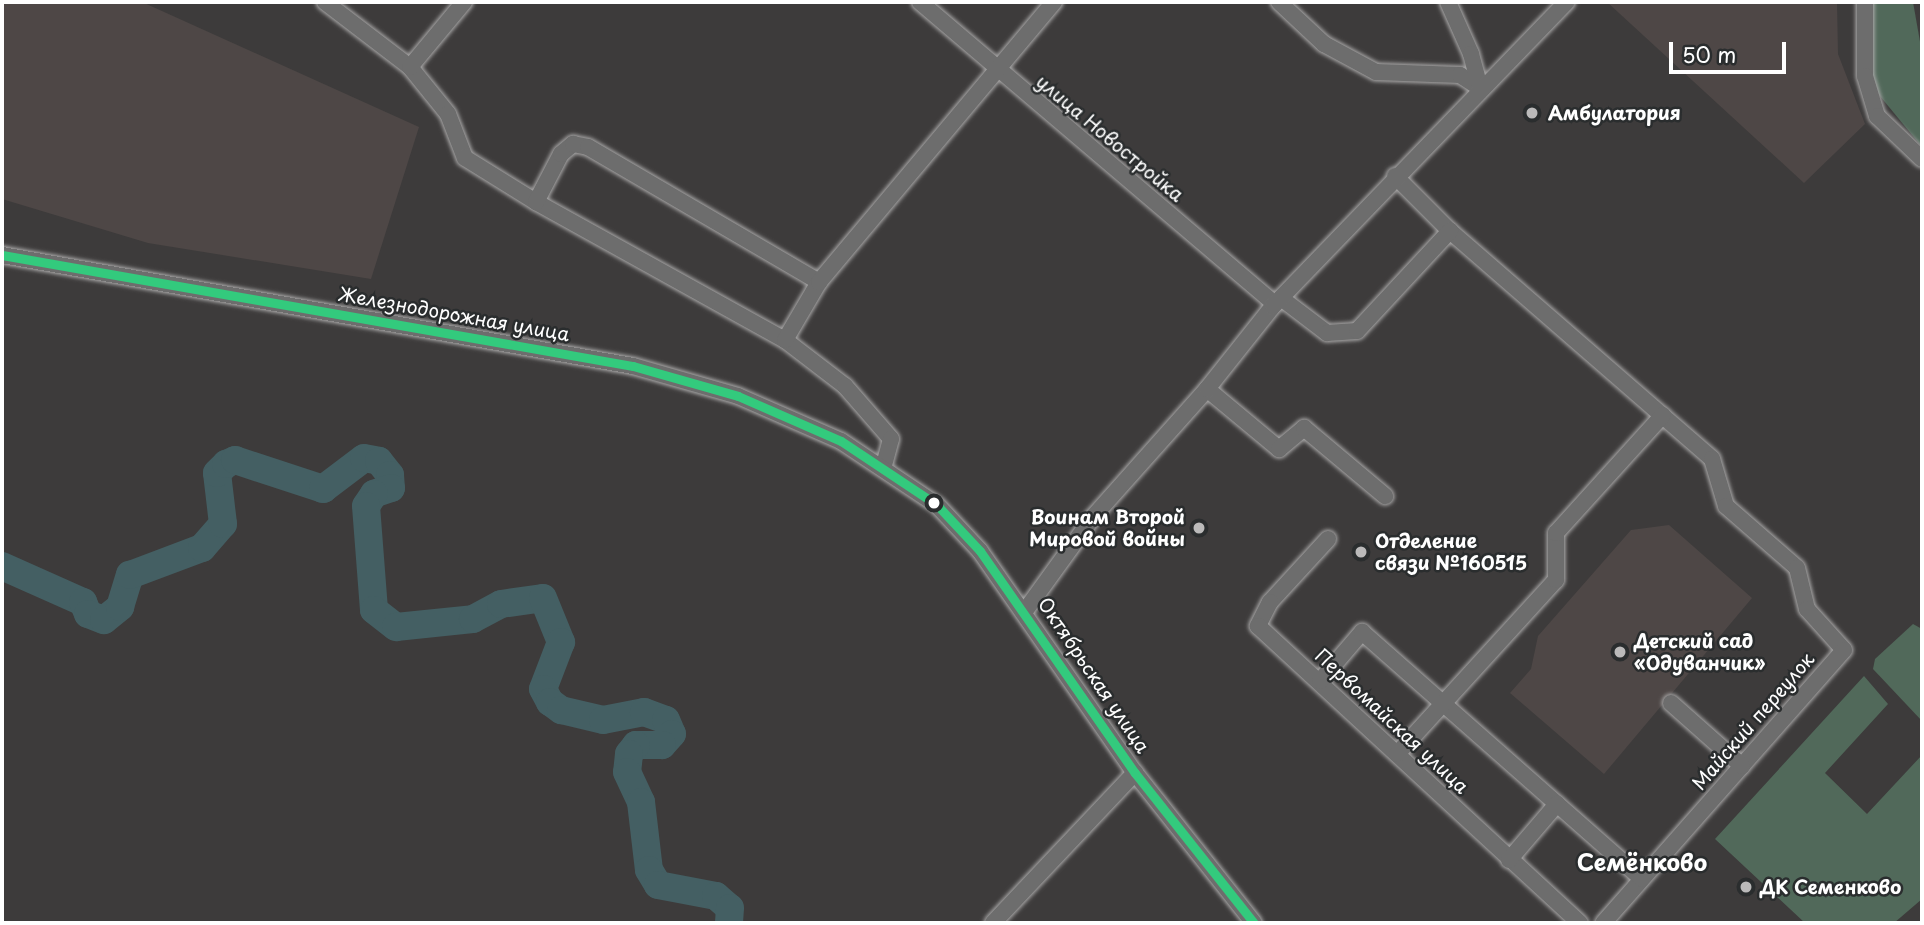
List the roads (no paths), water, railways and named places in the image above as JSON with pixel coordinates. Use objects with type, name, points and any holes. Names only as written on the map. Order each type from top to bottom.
[{"type":"street","points":[[325,2],[410,67],[448,114],[466,158],[536,202],[785,340],[845,386],[891,439],[883,468]]},
{"type":"street","points":[[410,67],[464,2]]},
{"type":"street","name":"улица Новостройка","points":[[920,2],[996,70],[1278,301],[1327,333],[1357,331],[1450,231]]},
{"type":"street","points":[[785,340],[819,282],[1054,2]]},
{"type":"street","points":[[1279,2],[1324,44],[1376,72],[1460,75],[1480,88]]},
{"type":"street","points":[[1448,2],[1471,54],[1480,88]]},
{"type":"street","points":[[1025,611],[1093,517],[1207,389],[1278,301],[1480,88],[1567,2]]},
{"type":"street","points":[[1865,2],[1865,76],[1877,116],[1922,159]]},
{"type":"street","points":[[536,202],[561,154],[573,144],[588,147],[819,282]]},
{"type":"street","name":"Майский переулок","points":[[1395,176],[1450,231],[1712,459],[1726,506],[1797,568],[1807,609],[1843,650],[1603,923]]},
{"type":"street","name":"Железнодорожная улица","points":[[2,255],[633,366],[738,396],[841,441],[883,468]]},
{"type":"street","points":[[1207,389],[1279,449],[1304,428],[1385,496]]},
{"type":"street","points":[[1397,754],[1556,580],[1556,533],[1663,415]]},
{"type":"street","name":"Октябрьская улица","points":[[883,468],[937,505],[1025,611],[1135,773],[1254,923]]},
{"type":"street","name":"Первомайская улица","points":[[1328,539],[1270,602],[1258,626],[1580,923]]},
{"type":"street","points":[[1320,681],[1363,632],[1642,879]]},
{"type":"street","points":[[1671,703],[1742,766]]},
{"type":"street","points":[[993,923],[1135,773]]},
{"type":"street","points":[[1509,860],[1557,804]]},
{"type":"waterway","points":[[2,566],[83,602],[88,614],[104,620],[120,607],[130,575],[202,548],[223,524],[217,473],[226,464],[235,460],[323,489],[364,458],[379,461],[390,475],[391,488],[374,494],[366,506],[374,610],[396,627],[473,619],[501,604],[543,598],[561,642],[543,689],[550,702],[561,710],[603,720],[644,712],[666,720],[672,734],[662,745],[636,745],[629,754],[627,772],[641,802],[649,870],[658,885],[716,896],[730,908],[729,923]]},
{"type":"place","name":"Амбулатория","points":[[1532,113]]},
{"type":"place","name":"Воинам Второй Мировой войны","points":[[1199,528]]},
{"type":"place","name":"Отделение связи №160515","points":[[1361,552]]},
{"type":"place","name":"Детский сад «Одуванчик»","points":[[1620,652]]},
{"type":"place","name":"ДК Семенково","points":[[1746,887]]},
{"type":"district","name":"Семёнково","points":[[1642,862]]}]
